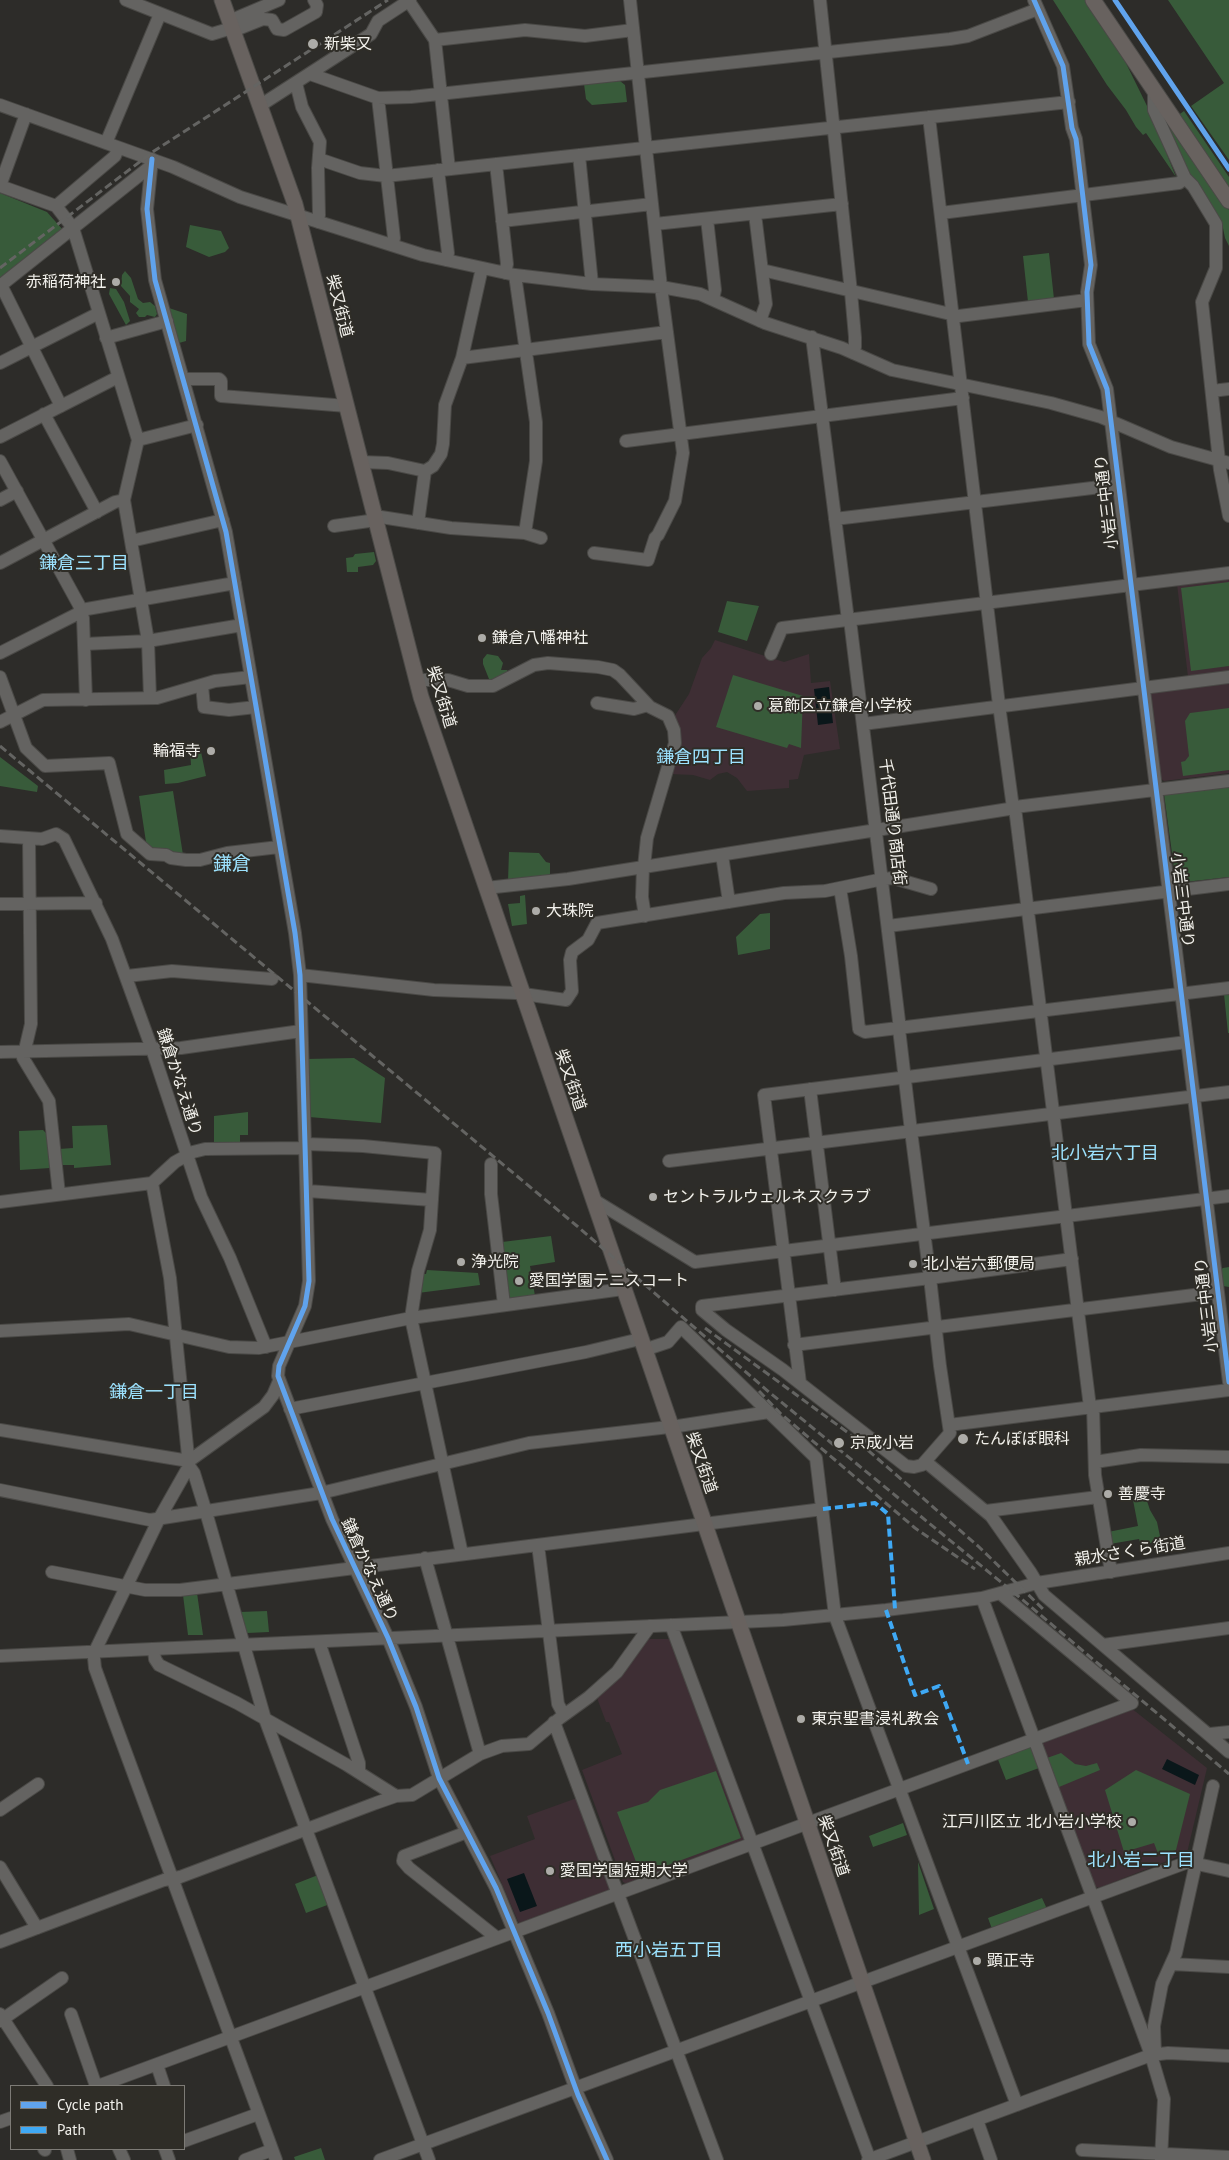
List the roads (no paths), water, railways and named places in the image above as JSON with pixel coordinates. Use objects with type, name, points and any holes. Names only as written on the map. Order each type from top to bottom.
[{"type":"main road","name":"柴又街道","points":[[222,0],[299,216],[416,680],[670,1427],[923,2160]]},
{"type":"main road","points":[[1092,0],[1229,201]]},
{"type":"street","points":[[126,0],[210,34],[232,28],[238,29],[263,19],[272,20]]},
{"type":"street","points":[[277,1],[270,12],[277,29],[284,30],[316,12],[317,5],[314,0]]},
{"type":"street","points":[[261,105],[371,34],[378,21],[409,0],[435,40],[442,94],[443,169],[448,253],[446,260]]},
{"type":"street","points":[[594,553],[648,560],[655,538],[675,500],[682,452],[661,287],[630,0]]},
{"type":"street","points":[[820,0],[851,292],[855,337],[853,353]]},
{"type":"street","points":[[232,28],[234,19],[277,1]]},
{"type":"street","points":[[310,74],[378,98],[442,94],[968,36],[1036,5]]},
{"type":"street","name":"小岩三中通り","points":[[1036,5],[1063,66],[1072,128],[1076,139],[1092,265],[1087,300],[1089,344],[1107,389],[1117,484],[1229,1382]]},
{"type":"street","points":[[106,144],[160,14]]},
{"type":"street","points":[[435,40],[525,30],[585,36],[633,30]]},
{"type":"street","points":[[296,83],[302,107],[320,142],[318,222]]},
{"type":"street","points":[[1154,91],[1154,110],[1185,178],[1193,186],[1216,224],[1216,268],[1202,302],[1212,391],[1224,461],[1229,516]]},
{"type":"street","points":[[378,98],[394,238],[392,245]]},
{"type":"street","points":[[319,158],[360,173],[386,176],[1069,102]]},
{"type":"street","points":[[0,105],[118,148],[240,198],[392,245],[446,260],[510,274],[592,284],[661,287],[690,292],[713,299],[756,319],[812,337],[892,370],[1051,402],[1111,422],[1171,447],[1224,461]]},
{"type":"street","points":[[26,114],[0,186],[56,206],[73,228],[138,440],[124,500],[148,641],[150,698]]},
{"type":"street","points":[[929,117],[1013,808],[1015,808],[1092,1407],[1094,1462],[1098,1496],[1111,1572]]},
{"type":"street","points":[[56,206],[115,156],[118,148]]},
{"type":"street","points":[[579,155],[592,284]]},
{"type":"street","points":[[61,406],[1,286],[151,163]]},
{"type":"street","points":[[151,163],[147,209],[155,280],[223,520],[252,677],[279,847],[295,933],[300,975],[308,1190],[309,1281],[305,1306],[278,1376],[273,1395],[264,1407],[189,1463],[159,1519],[94,1653],[94,1664],[274,2155],[245,2160]]},
{"type":"street","points":[[496,164],[506,264],[510,274],[526,350],[535,419],[536,461],[525,533]]},
{"type":"street","points":[[941,213],[1179,183],[1185,178]]},
{"type":"street","points":[[502,221],[652,204]]},
{"type":"street","points":[[655,224],[842,204]]},
{"type":"street","points":[[755,214],[766,304],[756,319]]},
{"type":"street","points":[[707,218],[715,290],[713,299]]},
{"type":"street","points":[[361,462],[388,463],[425,471],[433,466],[443,444],[445,405],[462,358],[482,268]]},
{"type":"street","points":[[762,270],[954,316],[1087,300]]},
{"type":"street","points":[[0,363],[99,313]]},
{"type":"street","points":[[106,338],[167,320]]},
{"type":"street","points":[[462,358],[667,332]]},
{"type":"street","name":"千代田通り商店街","points":[[812,337],[834,519],[883,879],[911,1131],[949,1425]]},
{"type":"street","points":[[0,436],[118,376]]},
{"type":"street","points":[[184,379],[219,379],[221,381],[221,396],[347,406]]},
{"type":"street","points":[[1212,391],[1229,389]]},
{"type":"street","points":[[626,441],[963,398]]},
{"type":"street","points":[[44,414],[97,512]]},
{"type":"street","points":[[138,440],[197,424]]},
{"type":"street","points":[[0,461],[81,612],[86,700]]},
{"type":"street","points":[[418,523],[425,471]]},
{"type":"street","points":[[834,519],[1117,484]]},
{"type":"street","points":[[0,500],[17,491]]},
{"type":"street","points":[[0,563],[115,502],[124,500]]},
{"type":"street","points":[[334,526],[381,517],[451,528],[525,533],[541,538]]},
{"type":"street","points":[[131,541],[223,520]]},
{"type":"street","points":[[771,654],[781,628],[1229,573]]},
{"type":"street","points":[[0,653],[81,612],[235,583]]},
{"type":"street","points":[[84,644],[148,641],[242,625]]},
{"type":"street","points":[[416,680],[448,680],[468,686],[493,686],[539,664],[555,663],[598,667],[613,670],[648,705],[668,716],[674,730],[674,743],[647,838],[642,897],[645,916]]},
{"type":"street","points":[[0,677],[26,748],[45,766],[109,762],[127,834],[150,854],[200,860],[227,853],[279,847]]},
{"type":"street","points":[[0,722],[43,700],[150,698],[215,681],[252,677]]},
{"type":"street","points":[[863,724],[1229,677]]},
{"type":"street","points":[[202,685],[204,707],[229,710],[256,707]]},
{"type":"street","points":[[597,703],[634,709],[648,705]]},
{"type":"street","points":[[486,888],[568,879],[1015,808],[1229,781]]},
{"type":"street","name":"鎌倉かなえ通り","points":[[29,839],[42,839],[53,834],[59,834],[64,838],[96,903],[127,976],[201,1197],[230,1258],[266,1347]]},
{"type":"street","points":[[0,836],[29,839],[31,1024],[24,1051],[25,1062],[49,1101],[59,1194]]},
{"type":"street","points":[[722,855],[729,902]]},
{"type":"street","points":[[300,975],[434,990],[522,994],[566,1000],[572,992],[570,960],[572,952],[588,940],[597,923],[784,893],[825,891],[883,879],[893,878],[931,889]]},
{"type":"street","points":[[888,926],[1229,884]]},
{"type":"street","points":[[840,888],[851,956],[859,1030],[865,1032],[1229,988]]},
{"type":"street","points":[[0,904],[96,903]]},
{"type":"street","points":[[127,976],[172,971],[272,979]]},
{"type":"street","points":[[0,1052],[181,1048],[301,1031]]},
{"type":"street","points":[[800,1383],[764,1095],[1188,1042]]},
{"type":"street","points":[[810,1090],[835,1290]]},
{"type":"street","points":[[670,1161],[1229,1092]]},
{"type":"street","points":[[0,1202],[152,1183],[186,1154],[205,1150],[363,1146],[435,1152],[430,1230],[418,1271],[411,1318],[462,1554]]},
{"type":"street","points":[[491,1164],[491,1194],[504,1305]]},
{"type":"street","points":[[152,1183],[170,1278],[189,1463],[206,1512],[265,1719],[429,2160]]},
{"type":"street","points":[[308,1190],[432,1200]]},
{"type":"street","points":[[594,1200],[695,1262],[1229,1196]]},
{"type":"street","points":[[1072,1259],[702,1306],[702,1310],[726,1330],[800,1383],[902,1463],[914,1467],[926,1462],[950,1433],[949,1425],[1229,1390]]},
{"type":"street","points":[[0,1331],[129,1324],[235,1348],[266,1347],[411,1318],[624,1289]]},
{"type":"street","points":[[794,1345],[1218,1292]]},
{"type":"street","points":[[290,1409],[586,1352],[668,1342],[681,1327],[816,1458],[835,1616],[1017,2105]]},
{"type":"street","name":"鎌倉かなえ通り","points":[[278,1376],[321,1493],[388,1638],[424,1728],[439,1778],[496,1888],[607,2160]]},
{"type":"street","points":[[0,1490],[150,1520],[321,1493],[530,1442],[670,1427],[769,1412]]},
{"type":"street","points":[[0,1430],[189,1463]]},
{"type":"street","points":[[1094,1462],[1141,1455],[1229,1457]]},
{"type":"street","points":[[926,1462],[986,1511],[1044,1595],[1229,1752]]},
{"type":"street","points":[[986,1511],[1098,1496]]},
{"type":"street","points":[[52,1572],[145,1590],[165,1590],[226,1584],[355,1566],[822,1509]]},
{"type":"street","points":[[538,1545],[558,1704],[558,1721],[619,1893],[718,2160]]},
{"type":"street","name":"親水さくら街道","points":[[0,1656],[94,1653],[835,1616],[982,1598],[1037,1583],[1229,1553]]},
{"type":"street","points":[[425,1558],[480,1754]]},
{"type":"street","points":[[100,2085],[1132,1703],[1001,1594]]},
{"type":"street","points":[[982,1598],[1092,1897],[1156,2054]]},
{"type":"street","points":[[672,1625],[869,2160],[1156,2054],[1229,2056]]},
{"type":"street","points":[[0,1942],[394,1798],[412,1795],[480,1754],[502,1746],[529,1744],[590,1697],[617,1672],[650,1626]]},
{"type":"street","points":[[1103,1645],[1229,1628]]},
{"type":"street","points":[[319,1642],[358,1763],[359,1772]]},
{"type":"street","points":[[154,1650],[155,1658],[159,1665],[265,1719],[359,1772],[394,1798]]},
{"type":"street","points":[[1210,1734],[1229,1732]]},
{"type":"street","points":[[0,1810],[38,1784]]},
{"type":"street","points":[[1161,2157],[1164,2099],[1156,2054],[1154,2026],[1162,1984],[1176,1953],[1213,1786]]},
{"type":"street","points":[[467,1832],[404,1856],[403,1861],[409,1868],[498,1938]]},
{"type":"street","points":[[380,2160],[1188,1862],[1229,1871]]},
{"type":"street","points":[[0,1867],[37,1928]]},
{"type":"street","points":[[1171,1964],[1229,1967]]},
{"type":"street","points":[[46,2085],[1,2018],[62,1978]]},
{"type":"street","points":[[71,2014],[97,2085]]},
{"type":"street","points":[[157,2065],[164,2085]]},
{"type":"street","points":[[185,2141],[258,2114]]},
{"type":"street","points":[[976,2120],[991,2160]]},
{"type":"street","points":[[1082,2150],[1161,2157],[1229,2157]]},
{"type":"railway","points":[[0,268],[154,151],[388,0]]},
{"type":"railway","points":[[0,746],[577,1226],[769,1392],[1018,1596],[1229,1774]]},
{"type":"railway","points":[[705,1328],[847,1432],[978,1546],[1043,1609]]},
{"type":"railway","points":[[759,1391],[781,1414],[915,1528],[975,1569]]},
{"type":"place","name":"新柴又","points":[[313,44]]},
{"type":"place","name":"赤稲荷神社","points":[[116,282]]},
{"type":"place","name":"鎌倉八幡神社","points":[[482,638]]},
{"type":"place","name":"葛飾区立鎌倉小学校","points":[[758,706]]},
{"type":"place","name":"輪福寺","points":[[211,751]]},
{"type":"place","name":"大珠院","points":[[536,911]]},
{"type":"place","name":"セントラルウェルネスクラブ","points":[[653,1197]]},
{"type":"place","name":"浄光院","points":[[461,1262]]},
{"type":"place","name":"北小岩六郵便局","points":[[913,1264]]},
{"type":"place","name":"愛国学園テニスコート","points":[[519,1281]]},
{"type":"place","name":"たんぽぽ眼科","points":[[963,1439]]},
{"type":"place","name":"京成小岩","points":[[839,1443]]},
{"type":"place","name":"善慶寺","points":[[1108,1494]]},
{"type":"place","name":"東京聖書浸礼教会","points":[[801,1719]]},
{"type":"place","name":"江戸川区立 北小岩小学校","points":[[1132,1822]]},
{"type":"place","name":"愛国学園短期大学","points":[[550,1871]]},
{"type":"place","name":"顕正寺","points":[[977,1961]]},
{"type":"district","name":"鎌倉三丁目","points":[[84,564]]},
{"type":"district","name":"鎌倉四丁目","points":[[701,758]]},
{"type":"district","name":"鎌倉","points":[[232,865]]},
{"type":"district","name":"北小岩六丁目","points":[[1105,1154]]},
{"type":"district","name":"鎌倉一丁目","points":[[154,1393]]},
{"type":"district","name":"北小岩二丁目","points":[[1141,1861]]},
{"type":"district","name":"西小岩五丁目","points":[[669,1951]]}]
